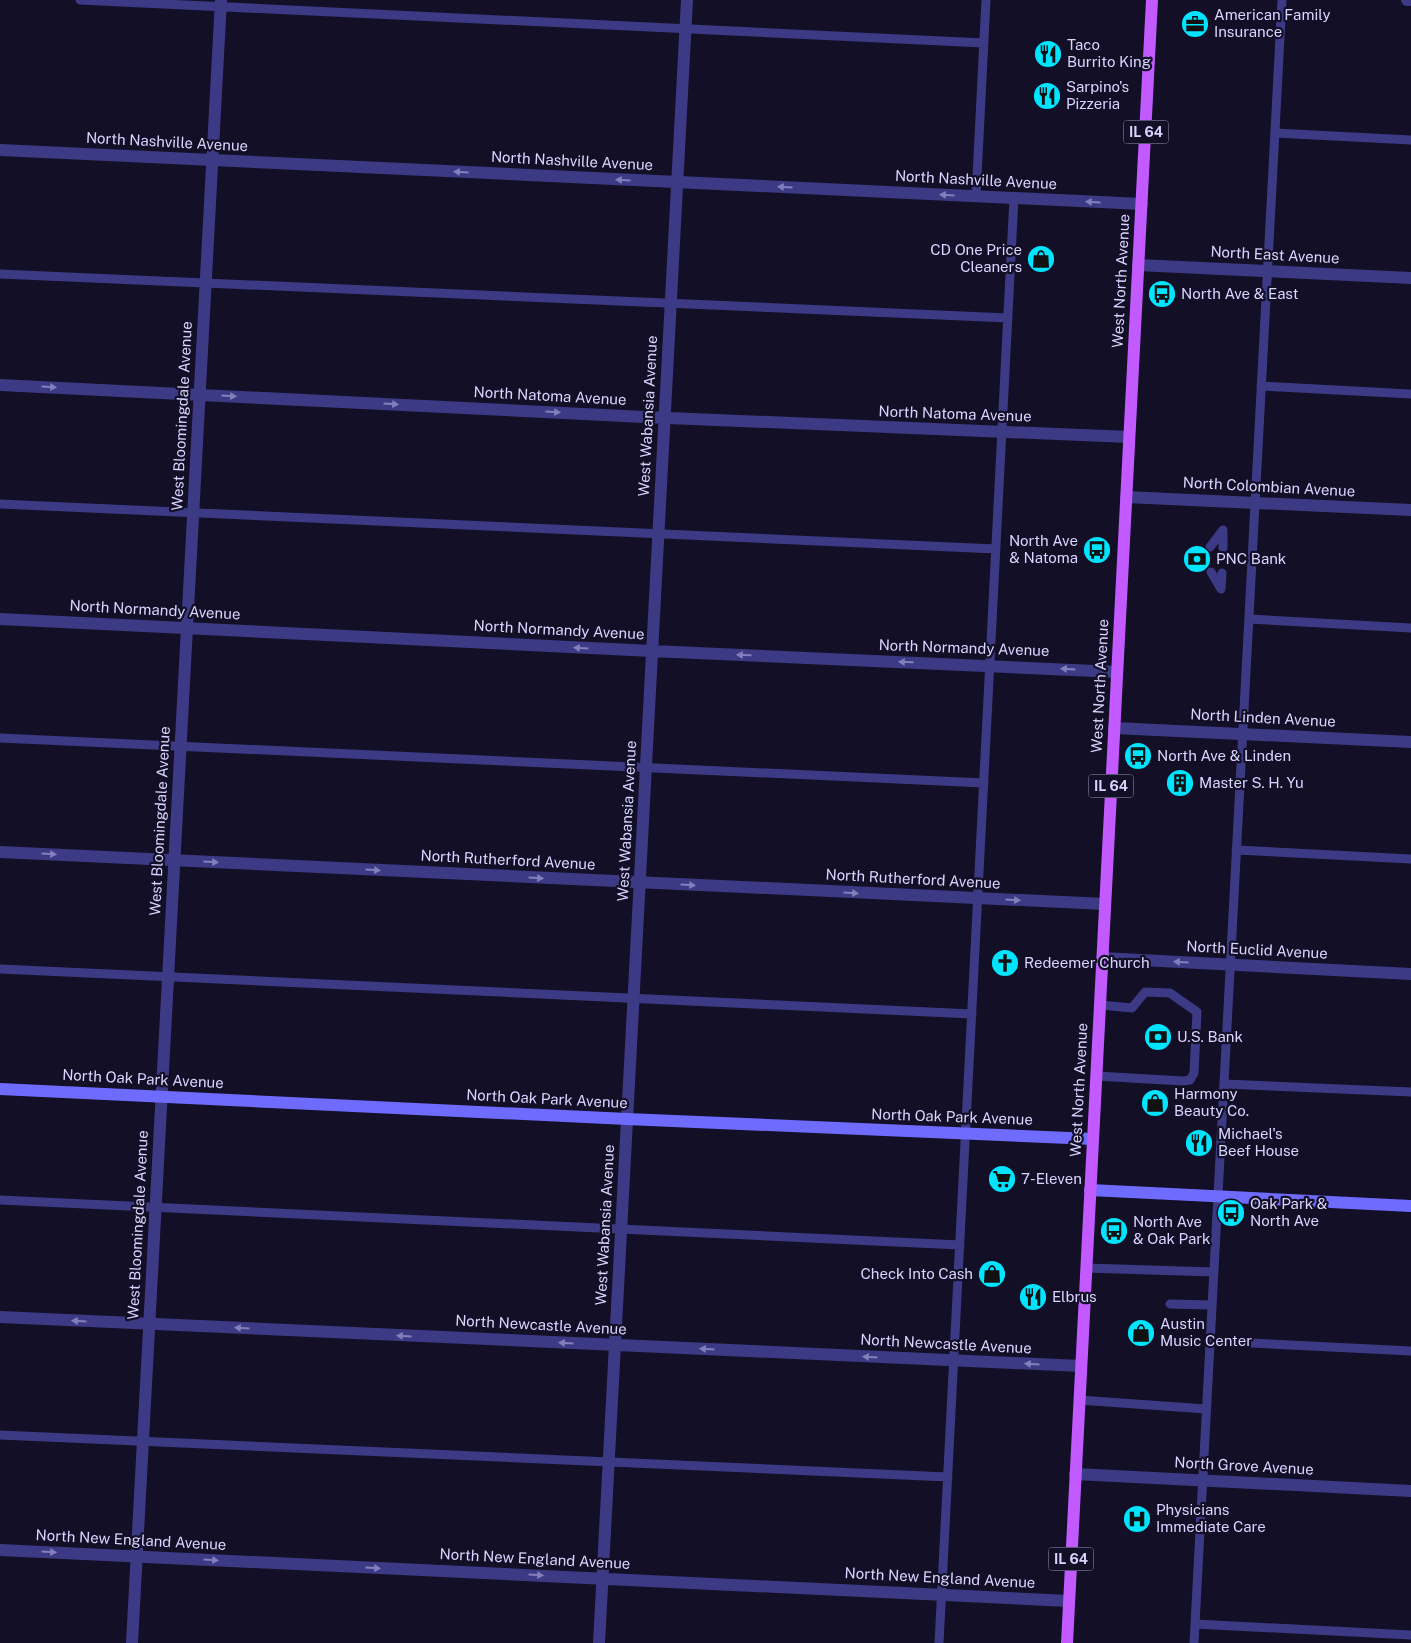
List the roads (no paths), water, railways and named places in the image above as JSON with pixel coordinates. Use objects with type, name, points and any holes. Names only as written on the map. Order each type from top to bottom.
[{"type":"main road","name":"West North Avenue","points":[[1067,1643],[1152,0]]},
{"type":"street","name":"West Wabansia Avenue","points":[[599,1643],[687,0]]},
{"type":"street","name":"West Bloomingdale Avenue","points":[[132,1643],[220,3]]},
{"type":"street","name":"North Nashville Avenue","points":[[0,150],[1142,204]]},
{"type":"street","name":"North East Avenue","points":[[1138,265],[1411,278]]},
{"type":"street","name":"North Natoma Avenue","points":[[0,385],[664,418],[1129,437]]},
{"type":"street","name":"North Colombian Avenue","points":[[1126,497],[1411,510]]},
{"type":"street","name":"North Normandy Avenue","points":[[0,619],[1117,672]]},
{"type":"street","name":"North Linden Avenue","points":[[1114,728],[1411,742]]},
{"type":"street","name":"North Rutherford Avenue","points":[[0,852],[1105,904]]},
{"type":"street","name":"North Euclid Avenue","points":[[1102,958],[1411,974]]},
{"type":"street","name":"North Oak Park Avenue","points":[[0,1089],[1093,1139]]},
{"type":"street","points":[[1090,1190],[1411,1206]]},
{"type":"street","name":"North Newcastle Avenue","points":[[0,1317],[1081,1366]]},
{"type":"street","name":"North Grove Avenue","points":[[1075,1474],[1411,1491]]},
{"type":"street","name":"North New England Avenue","points":[[0,1550],[1069,1601]]},
{"type":"lane","points":[[80,0],[220,3],[984,42]]},
{"type":"lane","points":[[976,196],[986,0]]},
{"type":"lane","points":[[1194,1643],[1282,0]]},
{"type":"lane","points":[[1275,133],[1411,140]]},
{"type":"lane","points":[[939,1643],[1014,198]]},
{"type":"lane","points":[[0,274],[1008,318]]},
{"type":"lane","points":[[1261,386],[1411,394]]},
{"type":"lane","points":[[0,504],[996,549]]},
{"type":"lane","points":[[1217,548],[1223,530]]},
{"type":"lane","points":[[1217,573],[1221,589]]},
{"type":"lane","points":[[1249,619],[1411,628]]},
{"type":"lane","points":[[0,738],[984,783]]},
{"type":"lane","points":[[1236,850],[1411,859]]},
{"type":"lane","points":[[0,969],[972,1014]]},
{"type":"lane","points":[[1096,1076],[1183,1081],[1190,1080],[1194,1073],[1197,1012],[1170,993],[1145,992],[1132,1008],[1100,1005]]},
{"type":"lane","points":[[1224,1084],[1411,1092]]},
{"type":"lane","points":[[0,1200],[960,1245]]},
{"type":"lane","points":[[1086,1268],[1214,1272]]},
{"type":"lane","points":[[1170,1304],[1212,1305]]},
{"type":"lane","points":[[1210,1341],[1411,1351]]},
{"type":"lane","points":[[1079,1400],[1206,1409]]},
{"type":"lane","points":[[0,1435],[948,1477]]},
{"type":"lane","points":[[1195,1624],[1411,1635]]},
{"type":"place","name":"American Family Insurance","points":[[1195,24]]},
{"type":"place","name":"Taco Burrito King","points":[[1048,54]]},
{"type":"place","name":"Sarpino's Pizzeria","points":[[1047,96]]},
{"type":"place","name":"CD One Price Cleaners","points":[[1041,259]]},
{"type":"place","name":"North Ave & East","points":[[1162,294]]},
{"type":"place","name":"North Ave & Natoma","points":[[1097,550]]},
{"type":"place","name":"PNC Bank","points":[[1197,559]]},
{"type":"place","name":"North Ave & Linden","points":[[1138,756]]},
{"type":"place","name":"Master S. H. Yu","points":[[1180,783]]},
{"type":"place","name":"Redeemer Church","points":[[1005,963]]},
{"type":"place","name":"U.S. Bank","points":[[1158,1037]]},
{"type":"place","name":"Harmony Beauty Co.","points":[[1155,1103]]},
{"type":"place","name":"Michael's Beef House","points":[[1199,1143]]},
{"type":"place","name":"7-Eleven","points":[[1002,1179]]},
{"type":"place","name":"Oak Park & North Ave","points":[[1231,1213]]},
{"type":"place","name":"North Ave & Oak Park","points":[[1114,1231]]},
{"type":"place","name":"Check Into Cash","points":[[992,1274]]},
{"type":"place","name":"Elbrus","points":[[1033,1297]]},
{"type":"place","name":"Austin Music Center","points":[[1141,1333]]},
{"type":"place","name":"Physicians Immediate Care","points":[[1137,1519]]}]
